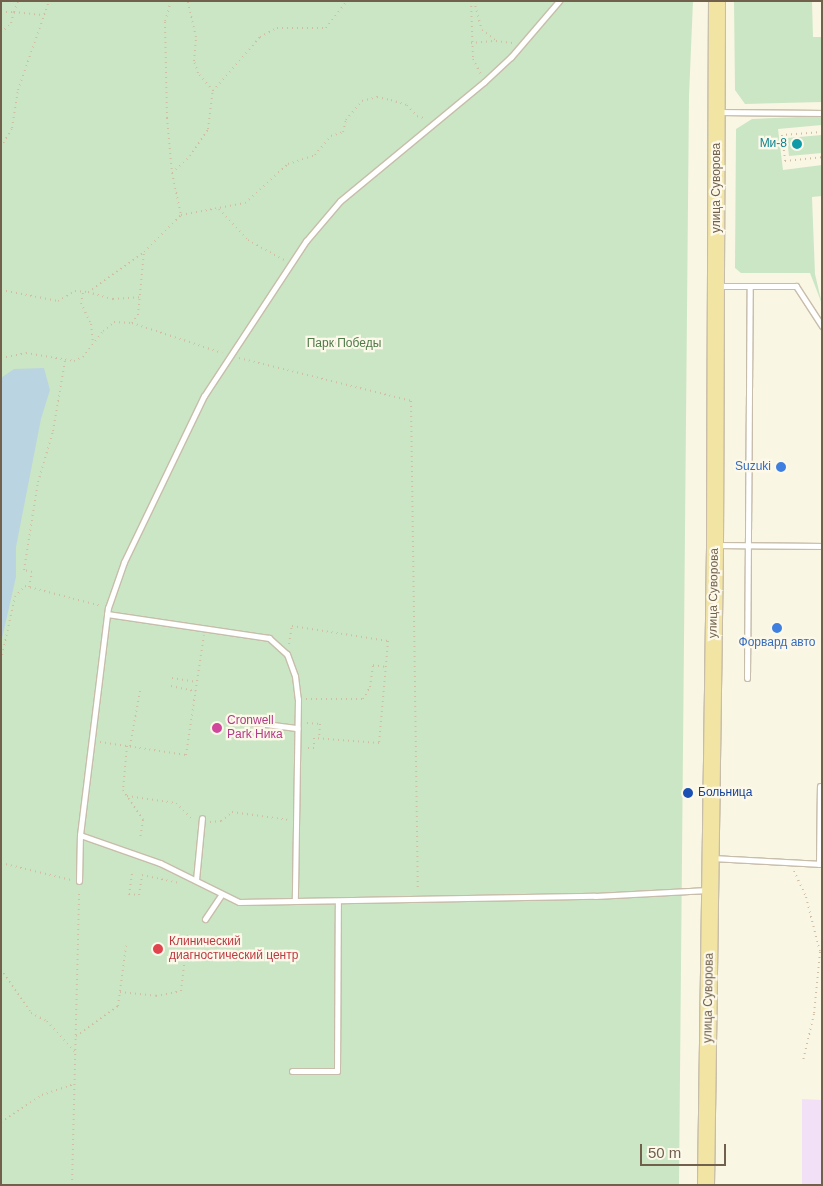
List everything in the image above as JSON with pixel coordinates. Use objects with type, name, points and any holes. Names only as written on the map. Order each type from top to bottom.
[{"type":"main road","name":"улица Суворова","points":[[706,1185],[715,546],[717,1]]},
{"type":"lane","points":[[79,881],[80,836],[108,611],[127,555],[204,396],[290,264],[340,201],[484,82],[524,44],[559,1]]},
{"type":"lane","points":[[717,112],[822,113]]},
{"type":"lane","points":[[717,286],[796,286],[822,326]]},
{"type":"lane","points":[[747,678],[750,286]]},
{"type":"lane","points":[[715,546],[822,546]]},
{"type":"lane","points":[[108,611],[269,638],[287,654],[295,676],[298,699],[295,901]]},
{"type":"lane","points":[[235,720],[297,725]]},
{"type":"lane","points":[[711,858],[820,864],[820,786]]},
{"type":"lane","points":[[196,880],[202,820]]},
{"type":"lane","points":[[80,836],[160,864],[238,902],[595,896],[711,890]]},
{"type":"lane","points":[[205,919],[222,895]]},
{"type":"lane","points":[[292,1071],[337,1071],[338,901]]},
{"type":"path","points":[[1,33],[11,22],[18,1]]},
{"type":"path","points":[[1,147],[12,128],[18,90],[42,15],[49,1]]},
{"type":"path","points":[[171,1],[166,22],[165,66],[172,174],[181,215]]},
{"type":"path","points":[[188,1],[196,37],[194,61],[198,73],[213,91]]},
{"type":"path","points":[[172,174],[190,156],[208,129],[213,91],[260,37],[277,28],[326,28],[347,1]]},
{"type":"path","points":[[472,1],[482,30],[496,41]]},
{"type":"path","points":[[472,1],[471,43],[473,59],[484,82]]},
{"type":"path","points":[[1,12],[42,15]]},
{"type":"path","points":[[471,43],[496,41],[524,44]]},
{"type":"path","points":[[88,292],[144,252],[181,215],[245,203],[288,164],[315,155],[331,136],[343,132],[346,120],[362,101],[377,97],[407,105],[417,116],[427,119],[443,116]]},
{"type":"path","points":[[822,132],[782,135],[785,161],[822,157]]},
{"type":"path","points":[[219,209],[248,240],[290,264]]},
{"type":"path","points":[[132,323],[138,315],[144,252]]},
{"type":"path","points":[[1,290],[58,301],[75,291],[88,292],[113,299],[139,297]]},
{"type":"path","points":[[83,291],[81,302],[91,324],[93,342]]},
{"type":"path","points":[[1,358],[26,353],[65,361],[83,357],[93,342],[114,322],[132,323],[229,355],[411,401],[418,899]]},
{"type":"path","points":[[29,587],[32,572],[24,570],[38,482],[53,431],[65,361]]},
{"type":"path","points":[[1,660],[16,597],[25,586],[108,611]]},
{"type":"path","points":[[287,654],[292,626],[388,642],[379,743],[314,738],[314,748],[296,747]]},
{"type":"path","points":[[92,741],[186,755],[205,628]]},
{"type":"path","points":[[298,699],[362,699],[370,687],[373,666],[386,667]]},
{"type":"path","points":[[172,678],[197,682]]},
{"type":"path","points":[[171,686],[195,691]]},
{"type":"path","points":[[140,691],[123,790],[143,820],[140,838]]},
{"type":"path","points":[[297,725],[320,724],[319,739]]},
{"type":"path","points":[[127,796],[176,803],[191,820],[221,821],[232,812],[296,821]]},
{"type":"path","points":[[141,832],[145,833]]},
{"type":"path","points":[[790,862],[806,898],[820,952],[814,1014],[803,1061]]},
{"type":"path","points":[[1,863],[79,881],[72,1185]]},
{"type":"path","points":[[132,873],[129,895],[139,895],[142,875],[183,884]]},
{"type":"path","points":[[120,992],[156,996],[181,991],[188,932]]},
{"type":"path","points":[[76,1036],[118,1006],[126,946]]},
{"type":"path","points":[[1,969],[31,1013],[47,1021],[75,1052]]},
{"type":"path","points":[[1,1122],[42,1095],[74,1084]]},
{"type":"shaded area","points":[[802,1099],[822,1100],[822,1185],[802,1185]]},
{"type":"green space","name":"Парк Победы","points":[[1,1],[693,1],[689,96],[679,1185],[1,1185]]},
{"type":"green space","points":[[734,1],[812,1],[813,37],[822,37],[822,102],[745,104],[735,90]]},
{"type":"green space","points":[[822,116],[822,125],[778,129],[783,170],[822,165],[822,196],[812,197],[815,274],[822,304],[810,273],[741,273],[735,268],[736,129],[752,119]]},
{"type":"green space","points":[[822,135],[822,153],[789,156],[787,138]]},
{"type":"water","points":[[44,368],[50,390],[41,419],[16,547],[16,577],[1,643],[1,378],[14,369]]},
{"type":"place","name":"Ми-8","points":[[797,144]]},
{"type":"place","name":"Suzuki","points":[[781,467]]},
{"type":"place","name":"Форвард авто","points":[[777,628]]},
{"type":"place","name":"Cronwell Park Ника","points":[[217,728]]},
{"type":"place","name":"Больница","points":[[688,793]]},
{"type":"place","name":"Клинический диагностический центр","points":[[158,949]]}]
